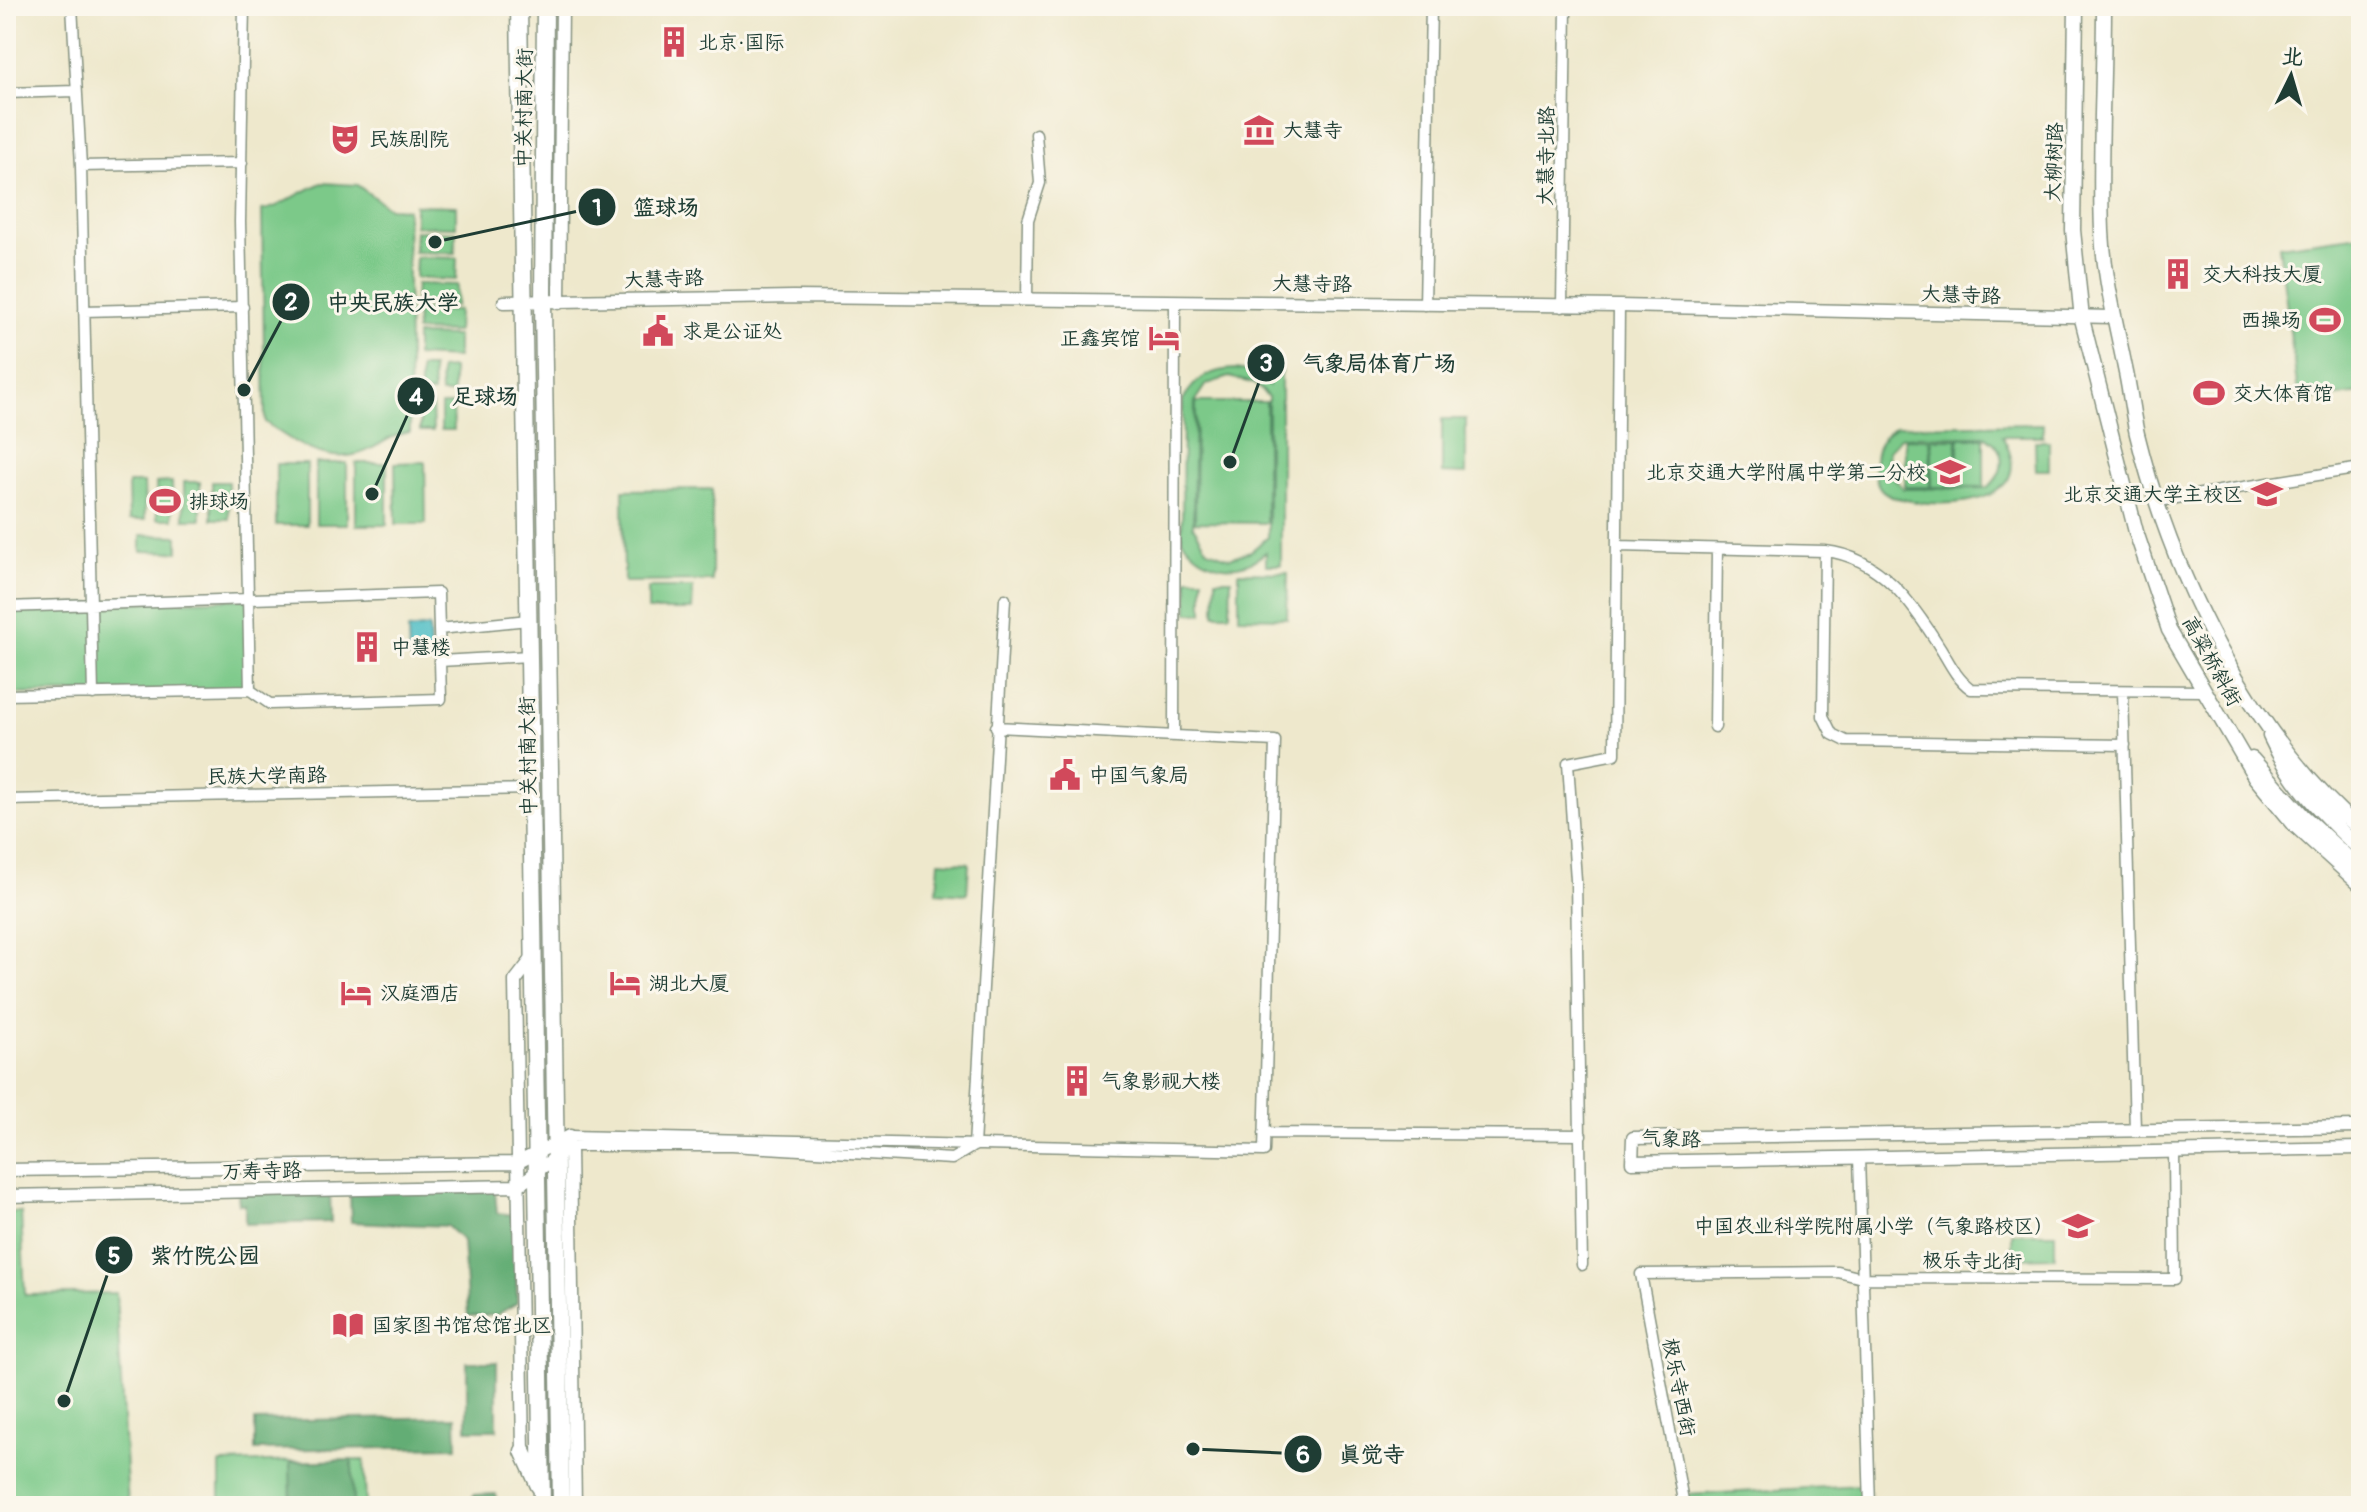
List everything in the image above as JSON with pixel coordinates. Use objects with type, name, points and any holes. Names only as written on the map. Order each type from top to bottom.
[{"type":"main road","name":"中关村南大街","points":[[519,6],[542,1499]]},
{"type":"main road","name":"中关村南大街","points":[[545,6],[562,1146],[561,1506]]},
{"type":"main road","name":"大柳树路","points":[[2076,6],[2073,230],[2082,319]]},
{"type":"main road","points":[[2104,6],[2102,231],[2111,317]]},
{"type":"main road","name":"高粱桥斜街","points":[[2111,317],[2125,366],[2137,434],[2176,558],[2197,603],[2260,714],[2326,799],[2361,830]]},
{"type":"main road","name":"高粱桥斜街","points":[[2082,319],[2136,532],[2169,630],[2255,777],[2295,825],[2361,885]]},
{"type":"main road","points":[[2260,714],[2281,762],[2317,809],[2361,850]]},
{"type":"main road","points":[[2231,735],[2302,815],[2361,870]]},
{"type":"main road","points":[[559,1381],[571,1408]]},
{"type":"main road","points":[[523,1451],[542,1499]]},
{"type":"street","points":[[72,6],[81,166],[93,694]]},
{"type":"street","points":[[244,6],[243,307],[250,690]]},
{"type":"street","name":"中关村南大街","points":[[551,303],[562,6]]},
{"type":"street","points":[[1425,305],[1431,6]]},
{"type":"street","name":"大慧寺北路","points":[[1562,307],[1566,6]]},
{"type":"street","points":[[6,93],[76,91]]},
{"type":"street","points":[[1027,300],[1028,220],[1040,183],[1036,134]]},
{"type":"street","points":[[81,166],[242,163]]},
{"type":"street","name":"大慧寺路","points":[[504,302],[695,297],[1027,300],[1619,306],[2082,319],[2111,317]]},
{"type":"street","points":[[1174,735],[1175,302]]},
{"type":"street","points":[[1582,1265],[1576,880],[1568,763],[1615,754],[1619,306]]},
{"type":"street","points":[[84,311],[243,307]]},
{"type":"street","points":[[2158,501],[2361,468]]},
{"type":"street","points":[[1618,546],[1848,553],[1902,591],[1958,677],[1971,689],[2204,691]]},
{"type":"street","points":[[1715,727],[1717,549]]},
{"type":"street","points":[[1825,551],[1823,716],[1832,734],[1846,741],[2125,745]]},
{"type":"street","points":[[6,607],[438,593],[441,699],[270,704],[250,690],[6,695]]},
{"type":"street","points":[[974,1146],[1005,599]]},
{"type":"street","points":[[439,629],[528,620]]},
{"type":"street","points":[[440,661],[529,656]]},
{"type":"street","points":[[2123,691],[2135,1130]]},
{"type":"street","points":[[518,1186],[536,1162],[562,1146],[974,1146],[1264,1151],[1275,741],[996,727]]},
{"type":"street","name":"民族大学南路","points":[[6,800],[529,789]]},
{"type":"street","name":"中关村南大街","points":[[523,1451],[515,981],[532,959]]},
{"type":"street","name":"气象路","points":[[2361,1127],[1633,1138],[1632,1162],[2361,1148]]},
{"type":"street","points":[[1264,1133],[1581,1135]]},
{"type":"street","points":[[1748,1136],[1748,1160]]},
{"type":"street","name":"中关村南大街","points":[[562,1146],[571,1408],[575,1422],[575,1506]]},
{"type":"street","name":"极乐寺北街","points":[[1641,1274],[1838,1272],[1862,1278],[2175,1279],[2174,1151]]},
{"type":"street","points":[[1859,1157],[1870,1506]]},
{"type":"street","points":[[517,1163],[536,1162]]},
{"type":"street","name":"万寿寺路","points":[[6,1170],[517,1163]]},
{"type":"street","name":"万寿寺路","points":[[6,1196],[518,1186]]},
{"type":"street","name":"极乐寺西街","points":[[1641,1274],[1684,1506]]},
{"type":"green space","points":[[322,183],[357,185],[389,208],[407,209],[410,432],[395,436],[365,452],[345,456],[308,449],[265,422],[262,210]]},
{"type":"green space","points":[[415,205],[456,206],[456,227],[415,226]]},
{"type":"green space","points":[[415,231],[456,232],[455,253],[414,252]]},
{"type":"green space","name":"西操场","points":[[2361,235],[2361,393],[2299,401],[2279,246]]},
{"type":"green space","points":[[416,257],[457,258],[456,280],[415,278]]},
{"type":"green space","points":[[416,284],[457,285],[456,306],[415,305]]},
{"type":"green space","points":[[417,310],[458,311],[457,332],[416,331]]},
{"type":"green space","points":[[416,335],[457,336],[457,358],[416,356]]},
{"type":"green space","points":[[420,368],[432,368],[433,393],[420,393]]},
{"type":"green space","points":[[453,368],[453,394],[441,394],[440,369]]},
{"type":"green space","points":[[1270,369],[1281,369],[1281,565],[1266,565],[1266,552],[1244,564],[1221,566],[1200,557],[1182,539],[1183,400],[1198,381],[1211,373],[1247,371],[1269,386]],"holes":[[[1229,377],[1255,384],[1268,397],[1268,537],[1251,551],[1230,558],[1208,550],[1193,526],[1195,402],[1207,384]]]},
{"type":"green space","points":[[1196,402],[1266,402],[1266,523],[1195,522]]},
{"type":"green space","points":[[432,405],[433,431],[420,431],[420,406]]},
{"type":"green space","points":[[441,405],[453,405],[454,430],[441,430]]},
{"type":"green space","points":[[1442,419],[1466,419],[1466,474],[1442,473]]},
{"type":"green space","points":[[2043,424],[2043,436],[2002,436],[2012,463],[2006,482],[1990,495],[1967,502],[1940,504],[1893,496],[1879,486],[1875,471],[1877,449],[1885,435],[1898,426]],"holes":[[[1984,436],[1992,441],[2002,460],[1998,475],[1987,488],[1904,489],[1887,470],[1889,450],[1901,437]]]},
{"type":"green space","points":[[1959,438],[1984,438],[1984,487],[1959,487]]},
{"type":"green space","points":[[1905,439],[1930,439],[1930,487],[1905,487]]},
{"type":"green space","points":[[1932,439],[1957,439],[1957,487],[1932,487]]},
{"type":"green space","points":[[2035,441],[2049,441],[2049,470],[2036,470]]},
{"type":"green space","points":[[425,462],[426,524],[396,524],[395,463]]},
{"type":"green space","points":[[316,463],[347,463],[347,524],[316,524]]},
{"type":"green space","points":[[356,463],[387,463],[387,525],[356,525]]},
{"type":"green space","points":[[276,464],[307,464],[307,525],[276,525]]},
{"type":"green space","name":"排球场","points":[[172,482],[173,519],[157,519],[156,483]]},
{"type":"green space","name":"排球场","points":[[184,482],[200,482],[201,519],[184,519]]},
{"type":"green space","name":"排球场","points":[[212,482],[228,482],[229,519],[212,519]]},
{"type":"green space","name":"排球场","points":[[128,483],[144,483],[145,520],[129,520]]},
{"type":"green space","points":[[712,489],[712,581],[624,582],[623,490]]},
{"type":"green space","name":"排球场","points":[[141,535],[178,536],[178,552],[141,551]]},
{"type":"green space","points":[[1239,572],[1288,573],[1287,618],[1239,617]]},
{"type":"green space","points":[[1188,578],[1203,578],[1203,613],[1188,613]]},
{"type":"green space","points":[[1216,579],[1231,579],[1230,614],[1215,614]]},
{"type":"green space","points":[[648,588],[693,588],[692,610],[648,610]]},
{"type":"green space","points":[[248,599],[250,690],[6,694],[6,606]]},
{"type":"green space","points":[[939,861],[969,863],[967,894],[937,892]]},
{"type":"green space","points":[[495,1191],[497,1213],[515,1215],[517,1303],[496,1315],[468,1316],[463,1241],[447,1226],[351,1222],[350,1192]]},
{"type":"green space","points":[[330,1193],[331,1222],[245,1224],[245,1204],[239,1204],[238,1194]]},
{"type":"green space","points":[[6,1212],[21,1212],[25,1295],[116,1293],[128,1506],[6,1506]]},
{"type":"green space","points":[[2012,1233],[2055,1233],[2055,1257],[2012,1258]]},
{"type":"green space","points":[[467,1362],[497,1362],[497,1430],[467,1430]]},
{"type":"green space","points":[[456,1417],[457,1447],[255,1450],[255,1421]]},
{"type":"green space","points":[[352,1460],[353,1506],[291,1506],[290,1462]]},
{"type":"green space","points":[[364,1460],[366,1506],[220,1506],[220,1463]]},
{"type":"green space","points":[[1861,1485],[1864,1506],[1689,1506],[1687,1495]]},
{"type":"green space","points":[[496,1494],[496,1506],[473,1506],[473,1495]]},
{"type":"water","points":[[429,627],[431,659],[409,658],[408,630]]},
{"type":"place","name":"北京·国际","points":[[674,42]]},
{"type":"place","name":"大慧寺","points":[[1259,130]]},
{"type":"place","name":"民族剧院","points":[[345,139]]},
{"type":"place","name":"篮球场","points":[[435,242]]},
{"type":"place","name":"交大科技大厦","points":[[2178,274]]},
{"type":"place","name":"西操场","points":[[2325,320]]},
{"type":"place","name":"求是公证处","points":[[658,331]]},
{"type":"place","name":"正鑫宾馆","points":[[1164,338]]},
{"type":"place","name":"中央民族大学","points":[[244,390]]},
{"type":"place","name":"交大体育馆","points":[[2209,393]]},
{"type":"place","name":"气象局体育广场","points":[[1230,462]]},
{"type":"place","name":"北京交通大学附属中学第二分校","points":[[1950,472]]},
{"type":"place","name":"足球场","points":[[372,494]]},
{"type":"place","name":"北京交通大学主校区","points":[[2267,494]]},
{"type":"place","name":"排球场","points":[[165,501]]},
{"type":"place","name":"中慧楼","points":[[367,647]]},
{"type":"place","name":"中国气象局","points":[[1065,775]]},
{"type":"place","name":"湖北大厦","points":[[625,983]]},
{"type":"place","name":"汉庭酒店","points":[[356,993]]},
{"type":"place","name":"气象影视大楼","points":[[1077,1081]]},
{"type":"place","name":"中国农业科学院附属小学（气象路校区）","points":[[2078,1226]]},
{"type":"place","name":"国家图书馆总馆北区","points":[[348,1325]]},
{"type":"place","name":"紫竹院公园","points":[[64,1401]]},
{"type":"place","name":"真觉寺","points":[[1193,1449]]}]
